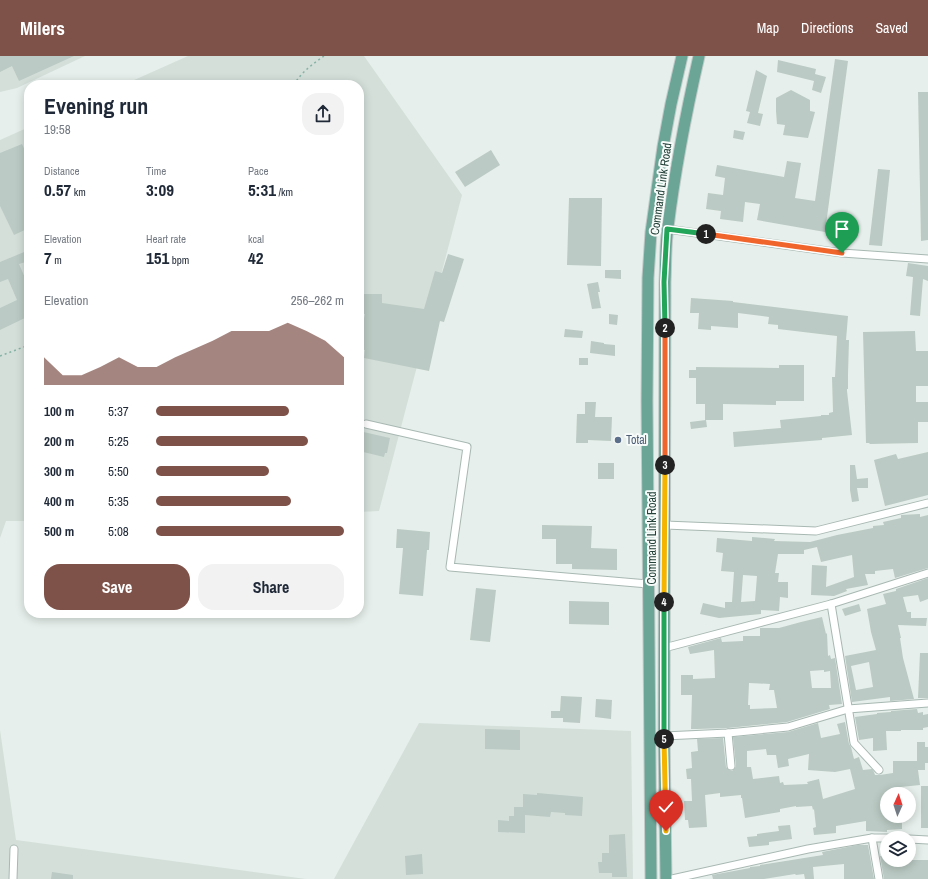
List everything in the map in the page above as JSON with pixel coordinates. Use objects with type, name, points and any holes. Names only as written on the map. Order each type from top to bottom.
[{"type":"main road","name":"Command Link Road","points":[[651,879],[647,401],[648,278],[651,232],[663,147],[682,56]]},
{"type":"main road","name":"Command Link Road","points":[[666,879],[664,736],[664,282],[667,229],[675,177],[684,125],[699,56]]},
{"type":"street","points":[[667,229],[842,253],[928,259]]},
{"type":"street","points":[[366,424],[467,447],[450,566],[648,584]]},
{"type":"street","points":[[665,525],[816,531],[928,504]]},
{"type":"street","points":[[664,648],[831,604],[928,573]]},
{"type":"street","points":[[831,604],[854,743],[880,770]]},
{"type":"street","points":[[664,736],[728,733],[788,727],[848,709],[928,703]]},
{"type":"street","points":[[728,733],[731,766]]},
{"type":"street","points":[[872,838],[879,879]]},
{"type":"street","points":[[672,879],[808,848],[880,838]]},
{"type":"street","points":[[916,839],[928,840]]},
{"type":"street","points":[[13,879],[14,849]]},
{"type":"path","points":[[296,80],[314,63],[324,56]]},
{"type":"path","points":[[0,356],[24,346]]},
{"type":"shaded area","points":[[0,56],[85,56],[34,80],[24,80],[24,85],[17,88],[0,92]]},
{"type":"shaded area","points":[[188,56],[364,56],[462,195],[379,511],[364,512],[364,80],[134,80]]},
{"type":"shaded area","points":[[24,129],[24,521],[6,521],[0,538],[0,140]]},
{"type":"shaded area","points":[[419,723],[631,731],[633,879],[334,879]]},
{"type":"shaded area","points":[[0,730],[16,840],[306,879],[0,879]]},
{"type":"building","points":[[0,56],[74,56],[19,81],[12,66],[0,72]]},
{"type":"building","points":[[835,59],[848,61],[825,232],[757,220],[760,204],[745,202],[743,222],[720,219],[721,211],[706,209],[708,193],[723,195],[725,178],[715,176],[717,165],[784,177],[787,161],[801,163],[795,198],[815,201]]},
{"type":"building","points":[[778,60],[816,69],[815,74],[826,77],[821,93],[812,90],[814,81],[777,72]]},
{"type":"building","points":[[756,70],[767,76],[758,113],[763,114],[760,126],[747,123],[750,112],[746,111]]},
{"type":"building","points":[[791,90],[810,100],[810,111],[815,112],[808,138],[783,135],[785,125],[777,124],[776,98]]},
{"type":"building","points":[[918,92],[928,92],[928,240],[921,241]]},
{"type":"building","points":[[734,130],[745,132],[743,140],[733,138]]},
{"type":"building","points":[[22,144],[24,149],[24,230],[14,235],[0,206],[0,153]]},
{"type":"building","points":[[491,150],[500,165],[465,187],[455,172]]},
{"type":"building","points":[[878,169],[890,170],[882,246],[869,245]]},
{"type":"building","points":[[569,198],[602,198],[601,266],[567,265]]},
{"type":"building","points":[[24,252],[24,262],[19,264],[24,276],[24,318],[0,330],[0,308],[17,300],[8,279],[0,282],[0,262]]},
{"type":"building","points":[[448,254],[464,259],[444,322],[440,321],[429,371],[364,358],[364,294],[382,294],[382,303],[424,309],[435,271],[442,273]]},
{"type":"building","points":[[908,263],[928,266],[928,281],[923,279],[920,316],[910,315],[913,277],[906,276]]},
{"type":"building","points":[[605,270],[621,270],[621,279],[605,278]]},
{"type":"building","points":[[598,282],[601,308],[592,309],[587,284]]},
{"type":"building","points":[[691,298],[733,301],[848,316],[846,340],[849,340],[847,391],[852,435],[822,438],[822,440],[734,447],[733,432],[781,428],[780,420],[829,415],[829,413],[833,412],[832,377],[835,377],[837,336],[778,329],[778,325],[768,324],[769,317],[738,313],[738,328],[711,326],[711,330],[698,329],[699,313],[690,313]]},
{"type":"building","points":[[609,314],[618,315],[617,325],[609,324]]},
{"type":"building","points":[[565,329],[583,331],[582,338],[564,337]]},
{"type":"building","points":[[915,331],[916,351],[928,351],[928,386],[916,386],[916,402],[928,402],[928,422],[918,422],[918,443],[866,443],[863,332]]},
{"type":"building","points":[[591,341],[615,345],[615,356],[590,353]]},
{"type":"building","points":[[579,358],[588,358],[588,365],[579,365]]},
{"type":"building","points":[[779,365],[804,365],[804,401],[776,401],[776,405],[723,404],[723,420],[705,420],[705,404],[696,404],[696,378],[689,378],[689,370],[696,370],[696,367],[779,368]]},
{"type":"building","points":[[585,402],[596,402],[595,417],[612,417],[611,441],[588,440],[588,443],[576,443],[577,414],[585,414]]},
{"type":"building","points":[[706,420],[707,427],[691,429],[690,422]]},
{"type":"building","points":[[364,432],[390,438],[387,453],[385,453],[384,457],[364,452]]},
{"type":"building","points":[[928,452],[928,495],[885,506],[874,460],[896,454],[898,459]]},
{"type":"building","points":[[598,463],[614,463],[614,479],[598,479]]},
{"type":"building","points":[[850,465],[855,465],[857,479],[868,478],[868,488],[857,488],[859,501],[852,502],[850,490]]},
{"type":"building","points":[[920,514],[920,517],[928,515],[928,568],[895,578],[893,569],[875,571],[875,574],[865,574],[868,585],[846,589],[847,591],[834,596],[811,595],[812,565],[827,566],[826,587],[854,577],[852,555],[821,562],[817,547],[804,550],[804,554],[778,554],[775,573],[779,573],[778,582],[788,582],[788,598],[780,597],[779,611],[761,610],[761,614],[719,618],[700,614],[703,603],[725,608],[725,602],[732,602],[734,572],[721,571],[723,553],[716,552],[717,538],[752,541],[752,537],[775,539],[774,541],[810,542],[873,528],[873,526],[884,525],[883,522],[901,518],[901,515]],"holes":[[[743,575],[757,576],[755,601],[741,602]]]},
{"type":"building","points":[[542,525],[592,526],[591,548],[617,549],[617,570],[572,569],[572,564],[556,564],[556,539],[542,539]]},
{"type":"building","points":[[397,529],[430,532],[423,596],[399,594],[403,548],[396,548]]},
{"type":"building","points":[[928,578],[928,599],[920,602],[918,595],[903,597],[907,612],[911,612],[911,618],[927,618],[926,626],[898,625],[903,658],[914,699],[890,701],[890,697],[852,702],[845,656],[876,650],[867,609],[886,604],[883,594],[896,591],[896,589]],"holes":[[[869,662],[873,687],[856,690],[851,666]]]},
{"type":"building","points":[[476,588],[496,590],[490,642],[470,640]]},
{"type":"building","points":[[569,601],[609,602],[609,625],[569,624]]},
{"type":"building","points":[[859,604],[861,611],[845,616],[842,609]]},
{"type":"building","points":[[822,617],[826,634],[827,633],[828,656],[830,655],[831,659],[835,658],[842,704],[829,705],[830,709],[787,722],[728,728],[691,729],[692,695],[681,695],[681,675],[693,675],[693,679],[715,678],[714,650],[690,654],[688,647],[721,638],[722,642],[743,641],[743,636],[760,636],[760,628],[779,628]],"holes":[[[824,670],[824,672],[830,671],[831,688],[812,688],[810,671]],[[749,683],[770,684],[769,690],[774,690],[777,708],[750,709],[750,705],[748,705]]]},
{"type":"building","points":[[920,653],[928,653],[928,698],[918,698]]},
{"type":"building","points":[[561,696],[582,697],[580,723],[563,722],[563,718],[551,718],[551,711],[560,711]]},
{"type":"building","points":[[596,699],[612,700],[611,719],[595,717]]},
{"type":"building","points":[[917,709],[918,713],[923,712],[923,715],[928,714],[928,727],[923,728],[923,730],[886,731],[887,750],[873,751],[873,738],[859,740],[855,717],[891,711]]},
{"type":"building","points":[[845,722],[849,744],[854,759],[859,757],[863,770],[872,769],[875,775],[893,773],[893,761],[917,761],[917,742],[925,742],[925,747],[928,747],[928,763],[925,763],[925,770],[918,770],[920,785],[880,787],[880,823],[902,823],[902,829],[880,832],[866,831],[866,821],[836,826],[836,833],[814,835],[813,828],[816,827],[814,809],[813,810],[812,806],[796,806],[780,809],[780,812],[745,818],[741,795],[720,797],[720,793],[705,795],[707,827],[689,828],[688,820],[685,820],[684,801],[692,801],[691,779],[687,779],[686,769],[692,768],[691,752],[698,751],[697,739],[723,738],[726,767],[732,771],[736,766],[733,737],[788,732],[818,723],[821,738],[840,734],[837,724]],"holes":[[[766,749],[767,755],[776,755],[778,768],[789,766],[788,759],[809,754],[808,770],[835,772],[850,769],[855,789],[823,799],[819,779],[807,782],[808,784],[784,785],[783,782],[780,783],[779,776],[753,779],[751,767],[747,767],[747,751]]]},
{"type":"building","points":[[485,729],[520,730],[520,750],[485,749]]},
{"type":"building","points":[[921,786],[928,786],[928,828],[921,828]]},
{"type":"building","points":[[537,793],[583,797],[582,816],[551,812],[550,817],[525,815],[525,833],[498,832],[498,820],[509,821],[509,816],[514,816],[514,807],[523,807],[523,794],[537,795]]},
{"type":"building","points":[[790,825],[792,839],[769,842],[769,845],[749,847],[747,837],[779,831],[778,826]]},
{"type":"building","points":[[625,834],[627,877],[612,877],[612,873],[599,873],[598,862],[602,862],[602,853],[609,853],[609,835]]},
{"type":"building","points":[[858,845],[868,845],[874,879],[844,879],[844,864],[813,867],[814,879],[805,879],[804,874],[764,879],[713,879],[712,875],[760,865],[823,855],[822,852]]},
{"type":"building","points":[[422,854],[423,874],[406,875],[405,856]]},
{"type":"building","points":[[916,860],[928,860],[928,879],[884,879],[882,867],[916,867]]},
{"type":"building","points":[[52,872],[73,875],[73,879],[51,879]]},
{"type":"place","name":"Total","points":[[618,440]]},
{"type":"route","points":[[666,831],[664,736],[664,282],[667,229],[842,253]]}]
